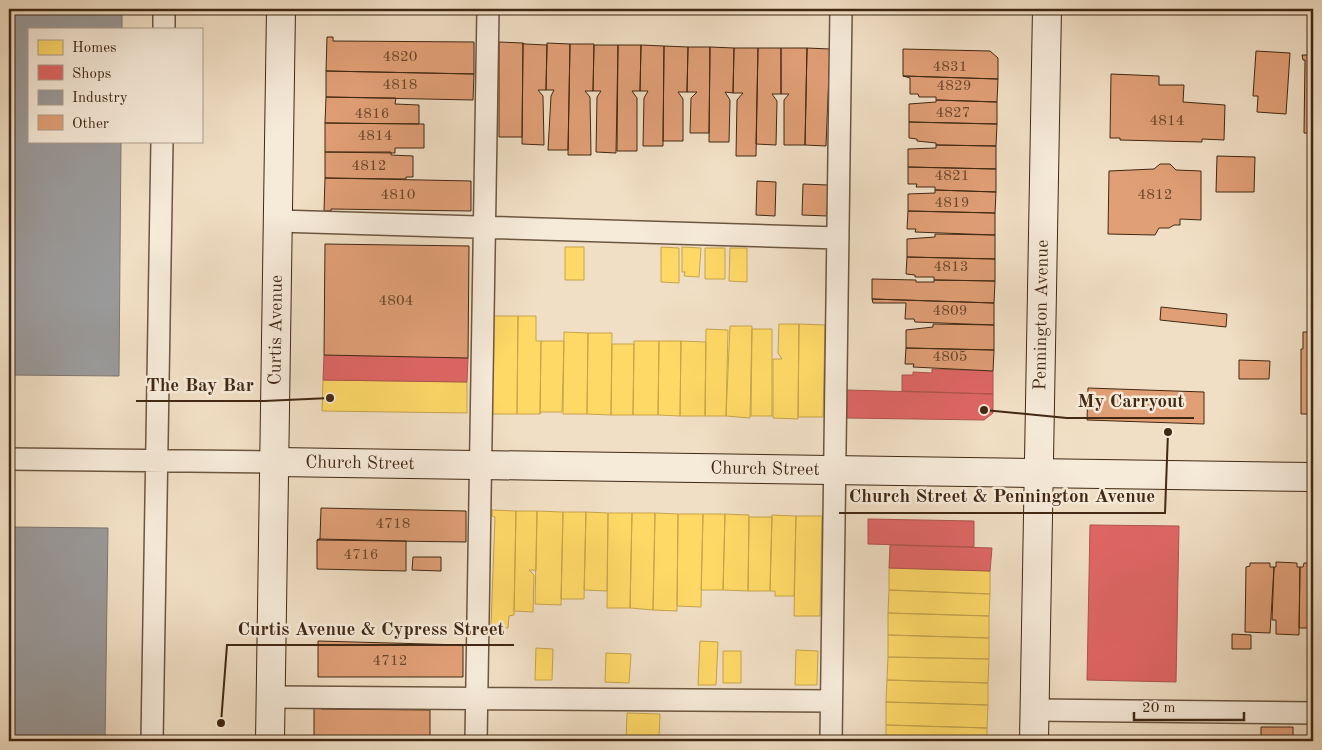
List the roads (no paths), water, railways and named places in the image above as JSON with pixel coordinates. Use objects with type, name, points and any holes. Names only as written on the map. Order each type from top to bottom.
[{"type":"main road","name":"Curtis Avenue","points":[[270,741],[276,462],[281,9]]},
{"type":"main road","name":"Pennington Avenue","points":[[1034,741],[1047,9]]},
{"type":"main road","name":"Church Street","points":[[276,462],[1313,477]]},
{"type":"lane","points":[[164,9],[164,28]]},
{"type":"lane","points":[[476,741],[488,9]]},
{"type":"lane","points":[[831,741],[841,9]]},
{"type":"lane","points":[[152,741],[162,142]]},
{"type":"lane","points":[[278,221],[838,238]]},
{"type":"lane","points":[[9,459],[276,462]]},
{"type":"lane","points":[[271,697],[831,700]]},
{"type":"lane","points":[[1034,710],[1313,713]]},
{"type":"place","name":"The Bay Bar","points":[[330,398]]},
{"type":"place","name":"My Carryout","points":[[984,410]]},
{"type":"place","name":"Church Street & Pennington Avenue","points":[[1168,432]]},
{"type":"place","name":"Curtis Avenue & Cypress Street","points":[[221,723]]}]
